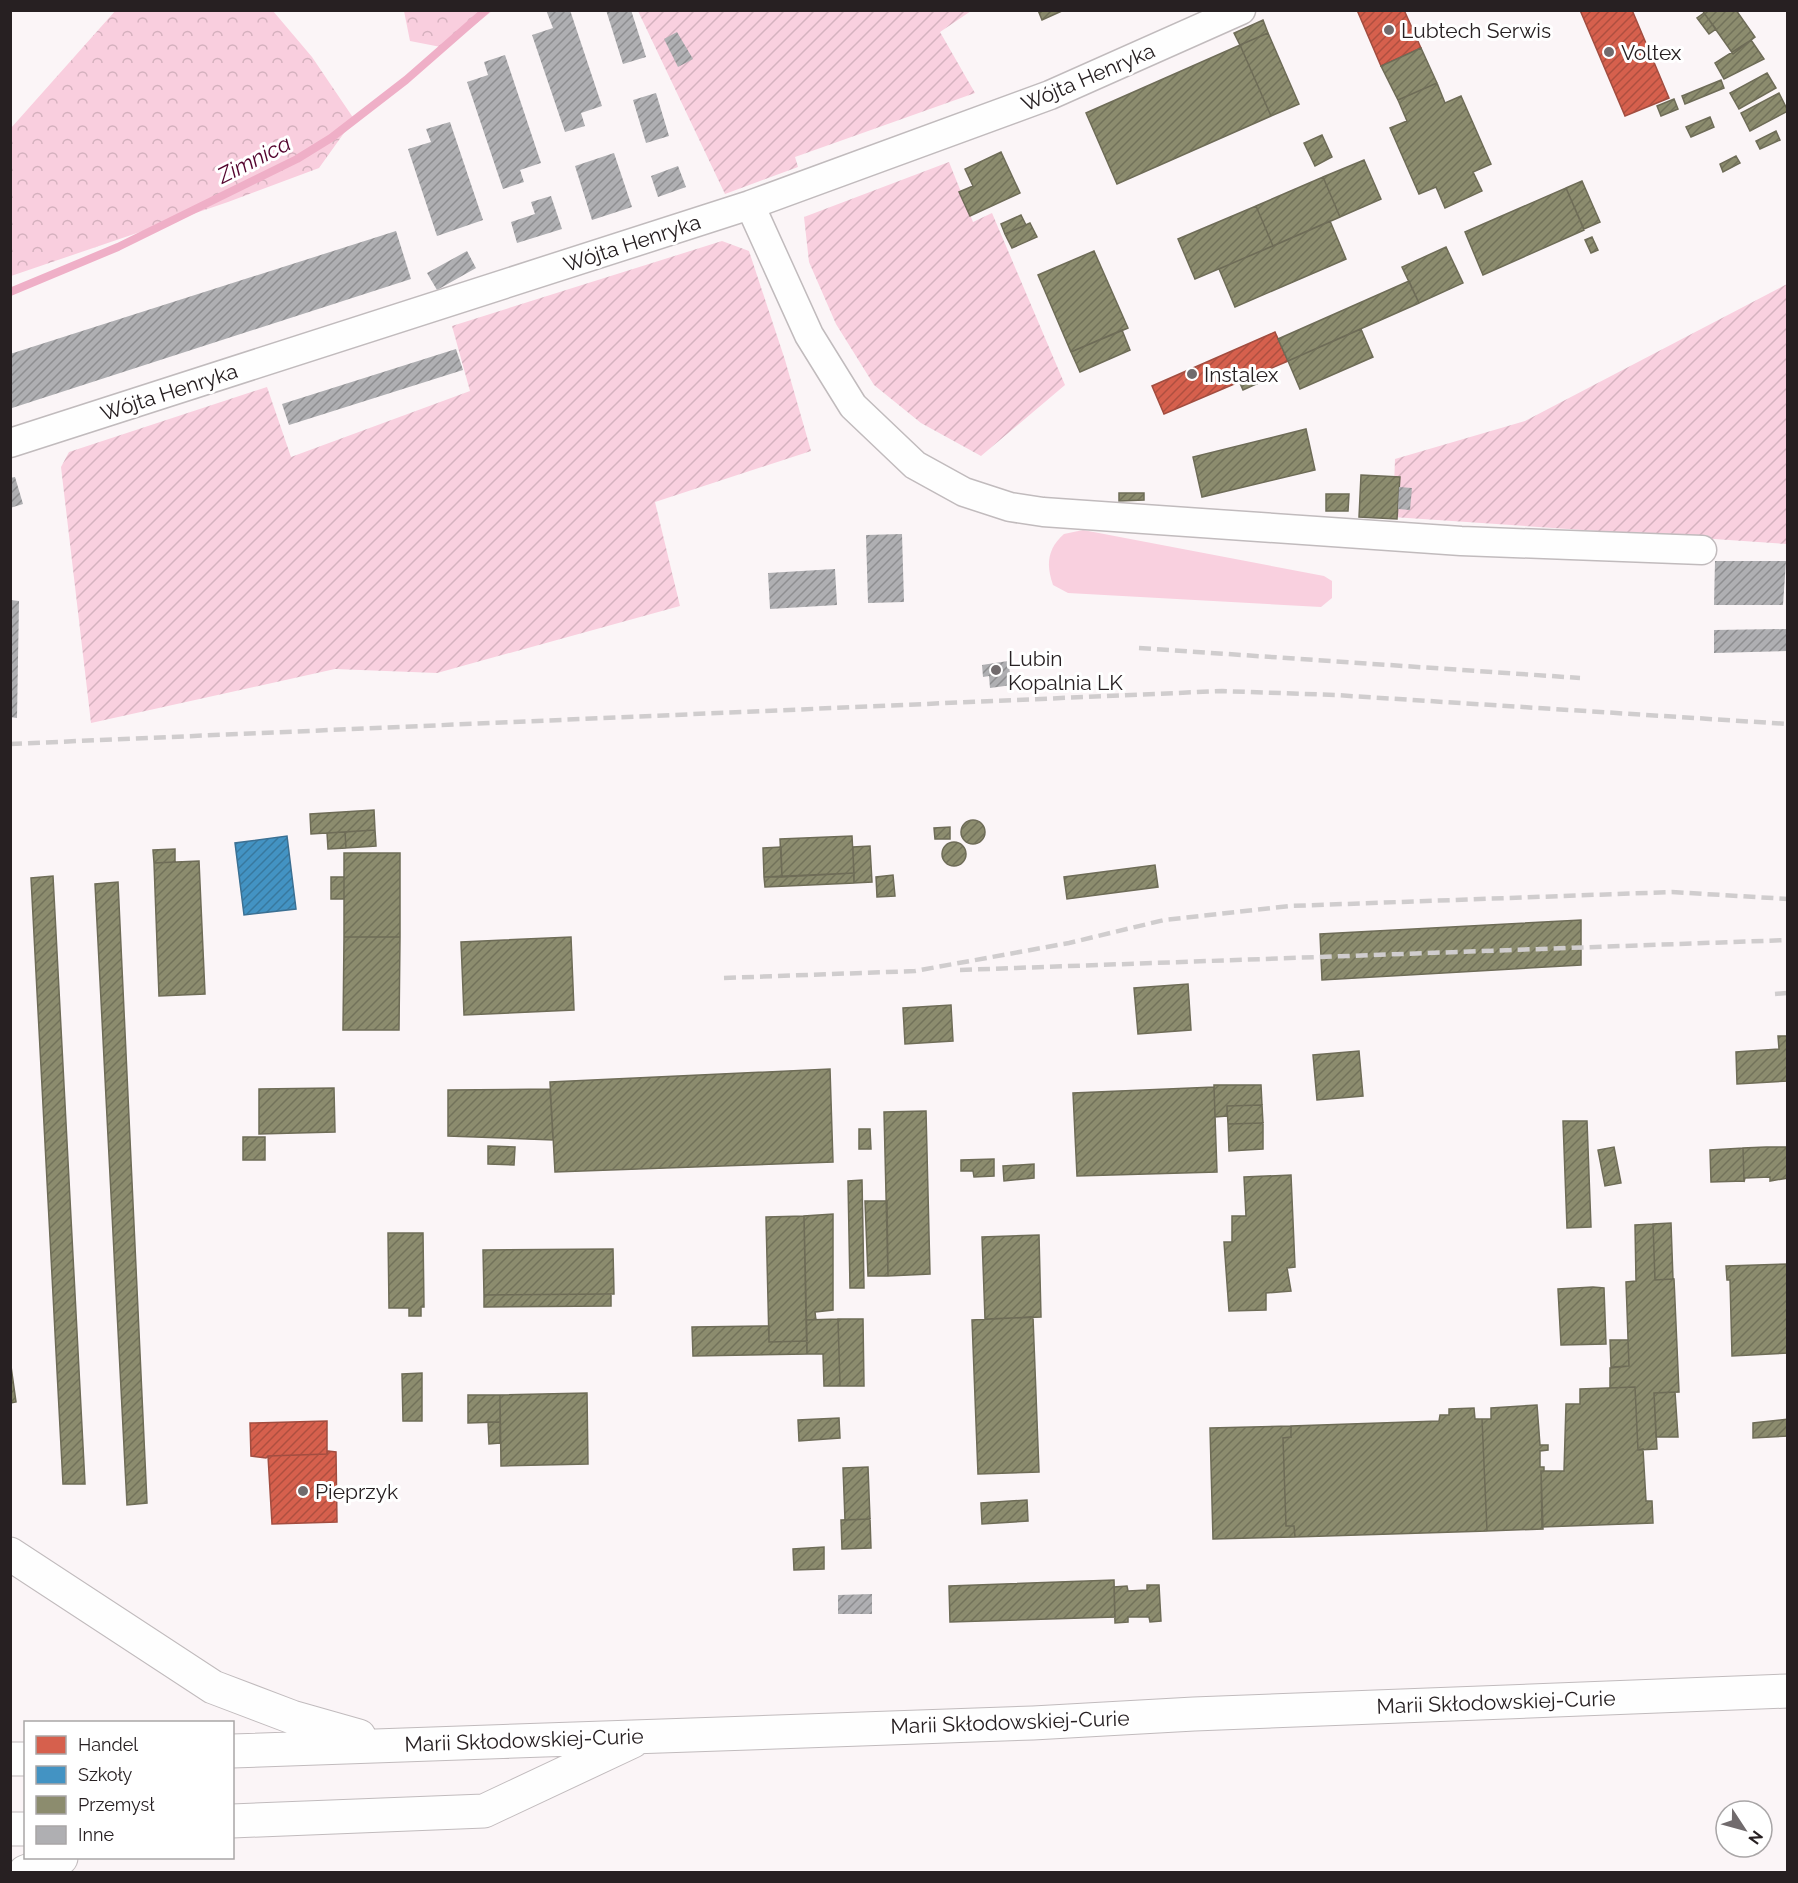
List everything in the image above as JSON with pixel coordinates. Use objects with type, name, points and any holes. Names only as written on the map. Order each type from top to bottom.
[{"type":"main road","points":[[10,1554],[213,1687],[303,1720],[393,1745]]},
{"type":"main road","name":"Marii Skłodowskiej-Curie","points":[[234,1751],[1033,1723],[1194,1714],[1788,1691]]},
{"type":"main road","points":[[234,1821],[484,1811],[646,1735]]},
{"type":"main road","points":[[25,1872],[56,1859]]},
{"type":"street","name":"Wójta Henryka","points":[[10,442],[750,205],[1050,96],[1241,10]]},
{"type":"street","points":[[750,205],[810,335],[854,406],[915,465],[964,492],[1010,507],[1065,513],[1461,541],[1702,550]]},
{"type":"shaded area","points":[[638,11],[971,11],[940,32],[975,93],[795,157],[798,167],[725,194]]},
{"type":"shaded area","points":[[949,162],[973,222],[992,213],[1065,385],[981,456],[921,423],[874,385],[836,324],[809,262],[804,217]]},
{"type":"shaded area","points":[[722,241],[749,251],[785,360],[811,451],[655,502],[680,606],[437,673],[335,669],[91,723],[61,467],[69,452],[267,387],[291,457],[470,391],[452,326]]},
{"type":"shaded area","points":[[1787,284],[1787,544],[1393,517],[1395,459],[1525,421]]},
{"type":"shaded area","points":[[1083,530],[1324,576],[1332,581],[1332,598],[1321,607],[1068,593],[1053,585],[1049,571],[1051,551],[1064,534]]},
{"type":"green space","points":[[116,10],[273,11],[312,57],[354,119],[319,168],[228,202],[11,276],[11,128]]},
{"type":"green space","points":[[404,10],[492,11],[446,48],[410,41]]},
{"type":"building: Handel","name":"Lubtech Serwis","points":[[1357,10],[1404,10],[1421,48],[1381,66]]},
{"type":"building: Handel","points":[[1580,10],[1632,10],[1669,98],[1625,116]]},
{"type":"building: Handel","points":[[1275,332],[1288,361],[1164,414],[1152,386]]},
{"type":"building: Handel","points":[[327,1421],[327,1454],[268,1456],[266,1458],[251,1456],[250,1423]]},
{"type":"building: Handel","name":"Pieprzyk","points":[[328,1451],[336,1452],[337,1522],[272,1524],[268,1456],[327,1454]]},
{"type":"building: Szkoły","points":[[287,836],[296,909],[244,915],[235,843]]},
{"type":"building: Przemysł","points":[[1038,10],[1064,10],[1042,20]]},
{"type":"building: Przemysł","points":[[1702,10],[1736,10],[1755,37],[1733,54]]},
{"type":"building: Przemysł","points":[[1704,13],[1716,29],[1709,34],[1697,18]]},
{"type":"building: Przemysł","points":[[1263,20],[1268,33],[1240,45],[1234,33]]},
{"type":"building: Przemysł","points":[[1268,33],[1299,104],[1271,116],[1240,45]]},
{"type":"building: Przemysł","points":[[1751,40],[1764,59],[1724,79],[1715,63]]},
{"type":"building: Przemysł","points":[[1240,45],[1271,116],[1117,184],[1086,113]]},
{"type":"building: Przemysł","points":[[1421,48],[1437,83],[1398,100],[1381,66]]},
{"type":"building: Przemysł","points":[[1767,73],[1776,88],[1739,109],[1730,93]]},
{"type":"building: Przemysł","points":[[1721,80],[1724,88],[1685,104],[1682,96]]},
{"type":"building: Przemysł","points":[[1437,83],[1445,103],[1461,96],[1491,164],[1473,172],[1482,191],[1445,208],[1436,187],[1419,194],[1390,128],[1407,121],[1398,100]]},
{"type":"building: Przemysł","points":[[1779,93],[1788,111],[1750,131],[1741,113]]},
{"type":"building: Przemysł","points":[[1674,99],[1678,109],[1661,116],[1657,106]]},
{"type":"building: Przemysł","points":[[1710,117],[1714,127],[1691,137],[1686,127]]},
{"type":"building: Przemysł","points":[[1776,131],[1780,140],[1760,149],[1756,141]]},
{"type":"building: Przemysł","points":[[1322,135],[1332,157],[1315,166],[1304,143]]},
{"type":"building: Przemysł","points":[[1001,152],[1020,193],[970,216],[959,192],[973,186],[965,169]]},
{"type":"building: Przemysł","points":[[1736,156],[1740,163],[1723,172],[1720,164]]},
{"type":"building: Przemysł","points":[[1364,160],[1381,199],[1340,217],[1323,177]]},
{"type":"building: Przemysł","points":[[1323,177],[1340,217],[1273,246],[1256,206]]},
{"type":"building: Przemysł","points":[[1582,181],[1600,222],[1584,229],[1566,188]]},
{"type":"building: Przemysł","points":[[1566,188],[1584,230],[1483,275],[1465,232]]},
{"type":"building: Przemysł","points":[[1256,206],[1273,246],[1195,279],[1178,239]]},
{"type":"building: Przemysł","points":[[1021,215],[1026,225],[1005,234],[1001,224]]},
{"type":"building: Przemysł","points":[[1330,221],[1346,259],[1235,307],[1219,269]]},
{"type":"building: Przemysł","points":[[1030,223],[1037,237],[1012,248],[1005,234]]},
{"type":"building: Przemysł","points":[[1592,237],[1598,250],[1591,253],[1585,240]]},
{"type":"building: Przemysł","points":[[1446,247],[1463,283],[1419,303],[1402,267]]},
{"type":"building: Przemysł","points":[[1094,251],[1128,328],[1071,352],[1038,275]]},
{"type":"building: Przemysł","points":[[1409,281],[1419,303],[1288,361],[1278,339]]},
{"type":"building: Przemysł","points":[[1361,329],[1373,357],[1300,389],[1288,361]]},
{"type":"building: Przemysł","points":[[1122,330],[1130,350],[1080,372],[1071,352]]},
{"type":"building: Przemysł","points":[[1257,374],[1261,382],[1243,390],[1239,381]]},
{"type":"building: Przemysł","points":[[1306,429],[1315,470],[1202,497],[1193,457]]},
{"type":"building: Przemysł","points":[[1361,475],[1400,477],[1397,519],[1359,517]]},
{"type":"building: Przemysł","points":[[1119,493],[1144,493],[1144,500],[1119,501]]},
{"type":"building: Przemysł","points":[[1326,494],[1349,494],[1348,511],[1326,511]]},
{"type":"building: Przemysł","points":[[374,810],[375,830],[311,834],[310,814]]},
{"type":"building: Przemysł","points":[[973,820],[982,823],[985,832],[982,841],[973,844],[964,841],[961,832],[964,823]]},
{"type":"building: Przemysł","points":[[950,827],[950,839],[935,839],[934,828]]},
{"type":"building: Przemysł","points":[[375,830],[376,846],[346,848],[345,832]]},
{"type":"building: Przemysł","points":[[345,832],[346,848],[328,849],[327,833]]},
{"type":"building: Przemysł","points":[[852,836],[854,873],[782,877],[780,839]]},
{"type":"building: Przemysł","points":[[954,842],[963,845],[966,854],[963,863],[954,866],[945,863],[942,854],[945,845]]},
{"type":"building: Przemysł","points":[[870,846],[872,882],[854,883],[853,847]]},
{"type":"building: Przemysł","points":[[781,847],[782,877],[764,877],[763,848]]},
{"type":"building: Przemysł","points":[[175,849],[175,862],[154,863],[153,850]]},
{"type":"building: Przemysł","points":[[344,853],[400,853],[400,937],[344,937]]},
{"type":"building: Przemysł","points":[[199,861],[205,994],[159,996],[154,863]]},
{"type":"building: Przemysł","points":[[1155,865],[1158,887],[1067,899],[1064,877]]},
{"type":"building: Przemysł","points":[[854,873],[854,883],[765,887],[764,877]]},
{"type":"building: Przemysł","points":[[893,875],[895,896],[877,897],[876,877]]},
{"type":"building: Przemysł","points":[[53,876],[85,1484],[63,1484],[31,878]]},
{"type":"building: Przemysł","points":[[331,877],[344,877],[344,899],[331,899]]},
{"type":"building: Przemysł","points":[[118,882],[147,1503],[127,1505],[95,884]]},
{"type":"building: Przemysł","points":[[1581,920],[1581,965],[1322,980],[1320,934]]},
{"type":"building: Przemysł","points":[[344,937],[400,937],[399,1030],[343,1030]]},
{"type":"building: Przemysł","points":[[571,937],[574,1010],[464,1015],[461,942]]},
{"type":"building: Przemysł","points":[[1188,984],[1191,1030],[1138,1034],[1134,988]]},
{"type":"building: Przemysł","points":[[951,1005],[953,1041],[905,1044],[903,1008]]},
{"type":"building: Przemysł","points":[[1778,1036],[1788,1036],[1788,1081],[1737,1084],[1736,1052],[1779,1049]]},
{"type":"building: Przemysł","points":[[1359,1051],[1363,1096],[1317,1100],[1313,1055]]},
{"type":"building: Przemysł","points":[[830,1069],[833,1162],[555,1172],[550,1082]]},
{"type":"building: Przemysł","points":[[1214,1085],[1261,1085],[1262,1105],[1227,1106],[1227,1116],[1215,1117]]},
{"type":"building: Przemysł","points":[[1214,1087],[1217,1172],[1077,1176],[1073,1093]]},
{"type":"building: Przemysł","points":[[334,1088],[335,1132],[259,1134],[259,1089]]},
{"type":"building: Przemysł","points":[[550,1089],[553,1140],[448,1136],[448,1090]]},
{"type":"building: Przemysł","points":[[1262,1105],[1263,1123],[1228,1124],[1227,1106]]},
{"type":"building: Przemysł","points":[[926,1111],[930,1274],[888,1276],[884,1112]]},
{"type":"building: Przemysł","points":[[1563,1121],[1587,1121],[1591,1227],[1567,1228]]},
{"type":"building: Przemysł","points":[[1263,1123],[1263,1149],[1229,1151],[1228,1124]]},
{"type":"building: Przemysł","points":[[859,1129],[870,1129],[871,1149],[859,1149]]},
{"type":"building: Przemysł","points":[[243,1137],[265,1137],[265,1160],[243,1160]]},
{"type":"building: Przemysł","points":[[488,1146],[515,1147],[514,1165],[488,1164]]},
{"type":"building: Przemysł","points":[[1614,1147],[1621,1183],[1605,1186],[1598,1150]]},
{"type":"building: Przemysł","points":[[1788,1147],[1788,1178],[1770,1181],[1770,1177],[1745,1178],[1744,1182],[1743,1148]]},
{"type":"building: Przemysł","points":[[1743,1148],[1744,1181],[1711,1182],[1710,1150]]},
{"type":"building: Przemysł","points":[[994,1159],[994,1176],[974,1177],[973,1171],[961,1171],[961,1160]]},
{"type":"building: Przemysł","points":[[1034,1164],[1034,1178],[1004,1181],[1003,1166]]},
{"type":"building: Przemysł","points":[[1291,1175],[1295,1267],[1287,1268],[1291,1291],[1266,1293],[1266,1310],[1229,1311],[1224,1242],[1232,1242],[1232,1216],[1246,1216],[1244,1177]]},
{"type":"building: Przemysł","points":[[862,1180],[864,1288],[850,1288],[848,1181]]},
{"type":"building: Przemysł","points":[[865,1201],[887,1201],[888,1276],[868,1276]]},
{"type":"building: Przemysł","points":[[833,1214],[833,1310],[815,1312],[816,1320],[806,1320],[804,1216]]},
{"type":"building: Przemysł","points":[[804,1216],[807,1341],[769,1342],[766,1217]]},
{"type":"building: Przemysł","points":[[1671,1223],[1673,1279],[1655,1280],[1653,1224]]},
{"type":"building: Przemysł","points":[[1653,1224],[1655,1280],[1674,1279],[1679,1392],[1654,1393],[1657,1449],[1638,1450],[1635,1387],[1610,1388],[1610,1368],[1629,1366],[1626,1282],[1636,1281],[1635,1225]]},
{"type":"building: Przemysł","points":[[388,1233],[423,1233],[424,1307],[421,1307],[421,1316],[409,1316],[409,1308],[389,1308]]},
{"type":"building: Przemysł","points":[[1039,1235],[1041,1317],[985,1319],[982,1237]]},
{"type":"building: Przemysł","points":[[613,1249],[614,1294],[484,1295],[483,1250]]},
{"type":"building: Przemysł","points":[[1788,1264],[1788,1353],[1732,1356],[1730,1280],[1727,1280],[1726,1266]]},
{"type":"building: Przemysł","points":[[1604,1288],[1606,1344],[1561,1345],[1558,1289]]},
{"type":"building: Przemysł","points":[[611,1294],[611,1306],[484,1307],[484,1295]]},
{"type":"building: Przemysł","points":[[1033,1317],[1039,1472],[978,1474],[972,1320]]},
{"type":"building: Przemysł","points":[[838,1319],[863,1319],[864,1386],[840,1386]]},
{"type":"building: Przemysł","points":[[838,1319],[840,1386],[824,1386],[823,1354],[807,1354],[806,1320]]},
{"type":"building: Przemysł","points":[[769,1326],[769,1342],[807,1341],[807,1354],[693,1356],[692,1327]]},
{"type":"building: Przemysł","points":[[1610,1340],[1628,1340],[1629,1366],[1611,1367]]},
{"type":"building: Przemysł","points":[[10,1359],[16,1402],[10,1403]]},
{"type":"building: Przemysł","points":[[422,1373],[422,1421],[403,1421],[402,1374]]},
{"type":"building: Przemysł","points":[[1635,1387],[1638,1450],[1643,1449],[1646,1501],[1652,1501],[1653,1523],[1542,1527],[1541,1471],[1564,1471],[1566,1404],[1580,1404],[1580,1389]]},
{"type":"building: Przemysł","points":[[1675,1392],[1678,1437],[1656,1437],[1654,1393]]},
{"type":"building: Przemysł","points":[[587,1393],[588,1464],[501,1466],[500,1395]]},
{"type":"building: Przemysł","points":[[468,1395],[500,1395],[500,1422],[468,1423]]},
{"type":"building: Przemysł","points":[[1537,1405],[1540,1445],[1548,1445],[1548,1450],[1540,1451],[1540,1467],[1544,1467],[1544,1471],[1541,1471],[1543,1529],[1487,1531],[1482,1419],[1491,1419],[1491,1408]]},
{"type":"building: Przemysł","points":[[1474,1408],[1475,1419],[1482,1419],[1487,1531],[1295,1537],[1294,1526],[1286,1526],[1283,1438],[1291,1437],[1291,1426],[1439,1421],[1440,1415],[1449,1415],[1449,1409]]},
{"type":"building: Przemysł","points":[[839,1418],[840,1438],[799,1441],[798,1420]]},
{"type":"building: Przemysł","points":[[1788,1419],[1788,1436],[1753,1438],[1753,1423]]},
{"type":"building: Przemysł","points":[[488,1422],[500,1422],[500,1443],[489,1444]]},
{"type":"building: Przemysł","points":[[1291,1426],[1291,1437],[1283,1438],[1286,1526],[1294,1526],[1295,1537],[1213,1539],[1210,1428]]},
{"type":"building: Przemysł","points":[[868,1467],[870,1519],[845,1520],[843,1468]]},
{"type":"building: Przemysł","points":[[1027,1500],[1028,1521],[982,1524],[981,1503]]},
{"type":"building: Przemysł","points":[[870,1519],[871,1548],[842,1549],[841,1520]]},
{"type":"building: Przemysł","points":[[824,1547],[824,1569],[794,1570],[793,1549]]},
{"type":"building: Przemysł","points":[[1114,1580],[1115,1617],[950,1622],[949,1586]]},
{"type":"building: Przemysł","points":[[1147,1585],[1159,1585],[1161,1621],[1150,1622],[1149,1617],[1128,1617],[1128,1622],[1115,1623],[1114,1587],[1127,1586],[1128,1591],[1147,1590]]},
{"type":"building: Inne","points":[[546,10],[570,10],[602,106],[581,113],[585,126],[565,132],[532,35],[553,28]]},
{"type":"building: Inne","points":[[606,10],[631,10],[646,57],[623,64]]},
{"type":"building: Inne","points":[[677,32],[693,59],[678,67],[664,39]]},
{"type":"building: Inne","points":[[505,55],[541,163],[520,170],[524,182],[503,189],[467,82],[488,75],[484,62]]},
{"type":"building: Inne","points":[[656,93],[669,136],[646,143],[633,100]]},
{"type":"building: Inne","points":[[450,122],[483,220],[437,236],[408,149],[431,142],[426,129]]},
{"type":"building: Inne","points":[[614,153],[632,207],[592,220],[575,166]]},
{"type":"building: Inne","points":[[678,166],[686,187],[658,197],[651,176]]},
{"type":"building: Inne","points":[[551,196],[562,229],[517,243],[511,222],[535,214],[531,202]]},
{"type":"building: Inne","points":[[396,231],[411,279],[12,408],[10,354]]},
{"type":"building: Inne","points":[[467,251],[476,268],[437,290],[427,273]]},
{"type":"building: Inne","points":[[456,349],[463,370],[289,425],[282,404]]},
{"type":"building: Inne","points":[[15,477],[23,504],[10,508],[10,478]]},
{"type":"building: Inne","points":[[1399,487],[1412,488],[1410,510],[1398,509]]},
{"type":"building: Inne","points":[[902,534],[904,602],[868,603],[866,535]]},
{"type":"building: Inne","points":[[1715,561],[1786,561],[1783,605],[1714,605]]},
{"type":"building: Inne","points":[[835,569],[837,605],[770,609],[768,573]]},
{"type":"building: Inne","points":[[10,600],[19,601],[17,718],[10,717]]},
{"type":"building: Inne","points":[[1788,629],[1788,651],[1714,653],[1714,630]]},
{"type":"building: Inne","name":"Lubin Kopalnia LK","points":[[1008,661],[1012,685],[990,688],[989,676],[983,677],[982,665]]},
{"type":"building: Inne","points":[[872,1594],[872,1614],[838,1614],[838,1595]]},
{"type":"waterway","name":"Zimnica","points":[[10,292],[118,247],[297,159],[331,138],[406,80],[486,10]]},
{"type":"railway","points":[[1139,648],[1580,678]]},
{"type":"railway","points":[[10,744],[1222,691],[1335,695],[1788,724]]},
{"type":"railway","points":[[724,978],[915,971],[1069,943],[1164,920],[1290,906],[1672,892],[1788,899]]},
{"type":"railway","points":[[960,970],[1788,940]]},
{"type":"railway","points":[[1775,994],[1788,993]]},
{"type":"place","name":"Lubtech Serwis","points":[[1389,30]]},
{"type":"place","name":"Voltex","points":[[1609,52]]},
{"type":"place","name":"Instalex","points":[[1192,374]]},
{"type":"place","name":"Lubin Kopalnia LK","points":[[996,670]]},
{"type":"place","name":"Pieprzyk","points":[[303,1491]]}]
